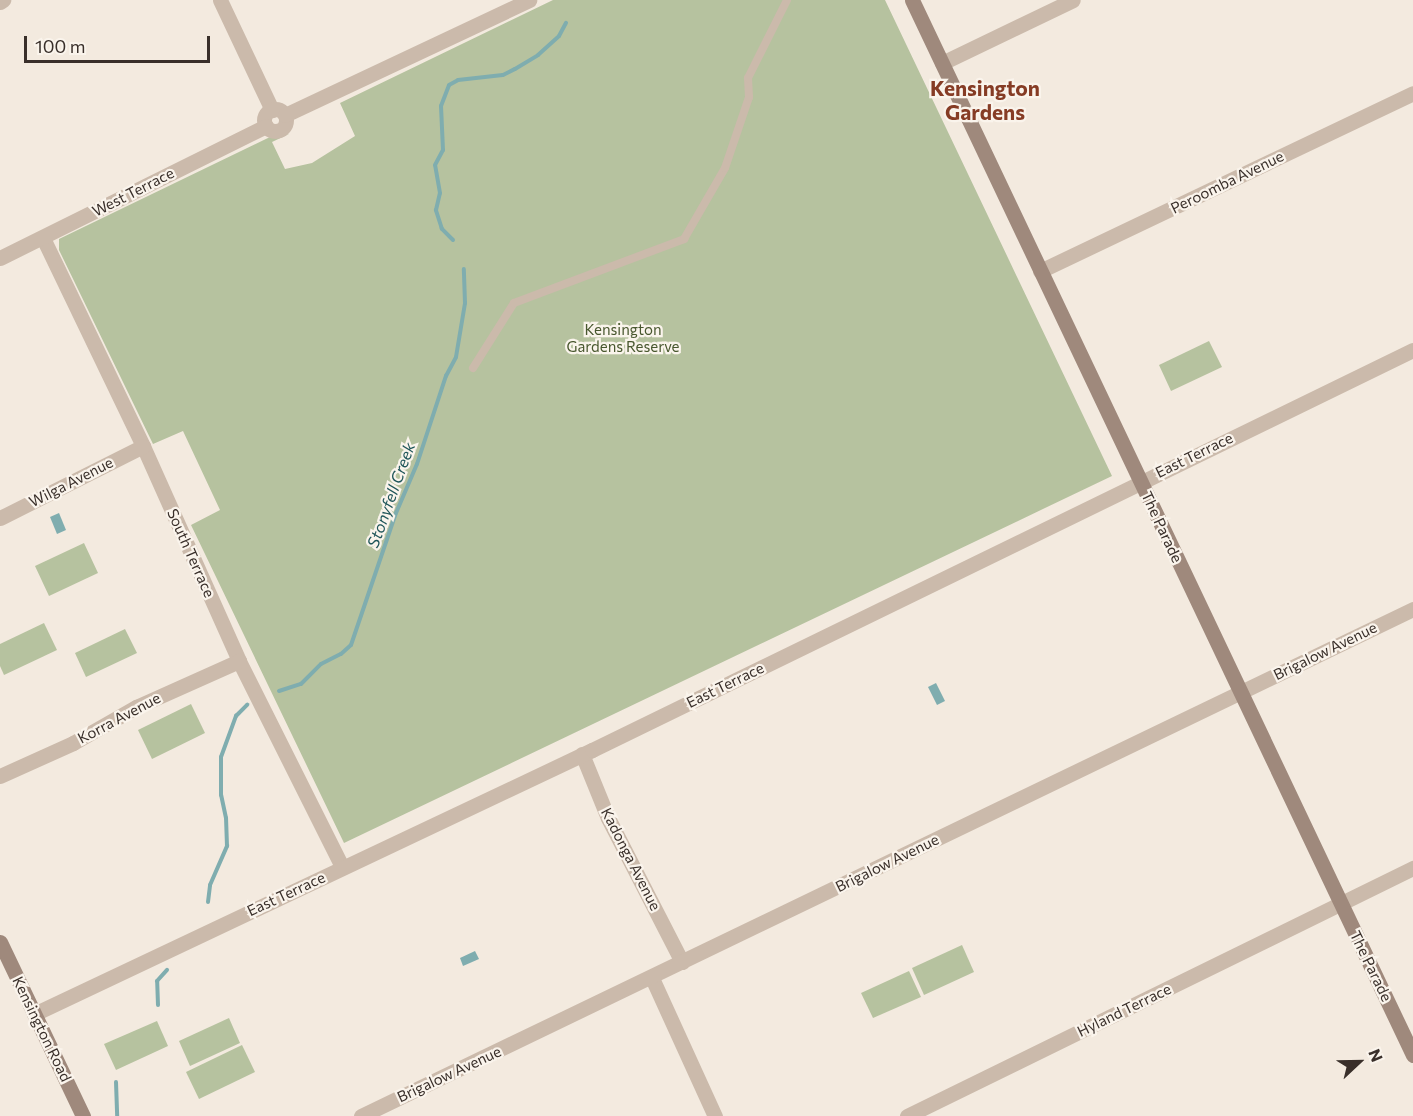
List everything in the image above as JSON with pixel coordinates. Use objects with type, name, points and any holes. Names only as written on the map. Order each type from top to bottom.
[{"type":"main road","name":"The Parade","points":[[912,0],[1413,1054]]},
{"type":"main road","name":"Kensington Road","points":[[0,942],[83,1116]]},
{"type":"street","points":[[220,0],[279,112],[529,0]]},
{"type":"street","points":[[942,63],[1073,0]]},
{"type":"street","name":"Peroomba Avenue","points":[[1040,272],[1413,93]]},
{"type":"street","name":"West Terrace","points":[[0,258],[266,126],[266,114],[279,112]]},
{"type":"street","name":"South Terrace","points":[[43,238],[143,446],[239,661],[342,867]]},
{"type":"street","name":"East Terrace","points":[[34,1014],[582,754],[1413,350]]},
{"type":"street","name":"Wilga Avenue","points":[[0,519],[143,446]]},
{"type":"street","name":"Brigalow Avenue","points":[[361,1116],[652,978],[1413,609]]},
{"type":"street","name":"Korra Avenue","points":[[0,776],[73,743],[136,707],[239,661]]},
{"type":"street","name":"Kadonga Avenue","points":[[582,754],[608,819],[682,962]]},
{"type":"street","name":"Hyland Terrace","points":[[907,1116],[1413,868]]},
{"type":"street","points":[[652,978],[715,1116]]},
{"type":"lane","points":[[473,368],[514,303],[684,239],[724,168],[749,97],[748,78],[787,0]]},
{"type":"green space","name":"Kensington Gardens Reserve","points":[[553,0],[885,0],[1112,476],[344,843],[191,525],[220,510],[183,431],[153,444],[59,250],[59,239],[270,137],[289,134],[272,142],[285,169],[312,163],[355,136],[340,103]]},
{"type":"green space","points":[[1209,341],[1222,367],[1171,391],[1159,365]]},
{"type":"green space","points":[[84,543],[98,573],[49,596],[35,566]]},
{"type":"green space","points":[[44,623],[57,650],[4,675],[0,666],[0,644]]},
{"type":"green space","points":[[125,629],[137,653],[86,677],[75,653]]},
{"type":"green space","points":[[191,704],[205,733],[152,759],[138,730]]},
{"type":"green space","points":[[962,945],[974,972],[924,995],[912,968]]},
{"type":"green space","points":[[909,971],[921,997],[873,1018],[861,993]]},
{"type":"green space","points":[[229,1018],[240,1043],[190,1066],[179,1041]]},
{"type":"green space","points":[[157,1021],[168,1046],[116,1070],[104,1044]]},
{"type":"green space","points":[[242,1045],[255,1072],[199,1099],[186,1072]]},
{"type":"water","points":[[59,513],[66,530],[57,534],[50,517]]},
{"type":"water","points":[[936,683],[945,701],[937,705],[928,687]]},
{"type":"water","points":[[475,951],[479,959],[463,966],[460,958]]},
{"type":"waterway","name":"Stonyfell Creek","points":[[453,240],[442,229],[436,210],[440,193],[435,165],[443,150],[441,106],[449,85],[458,80],[503,75],[515,69],[538,55],[559,36],[566,23]]},
{"type":"waterway","name":"Stonyfell Creek","points":[[279,691],[301,684],[321,664],[341,654],[351,645],[396,513],[417,464],[446,376],[456,357],[465,303],[464,269]]},
{"type":"waterway","name":"Stonyfell Creek","points":[[208,902],[210,885],[227,846],[226,818],[221,795],[221,757],[236,716],[247,705]]},
{"type":"waterway","name":"Stonyfell Creek","points":[[158,1005],[157,981],[167,970]]},
{"type":"waterway","name":"Stonyfell Creek","points":[[116,1082],[117,1116]]},
{"type":"district","name":"Kensington Gardens","points":[[985,100]]}]
